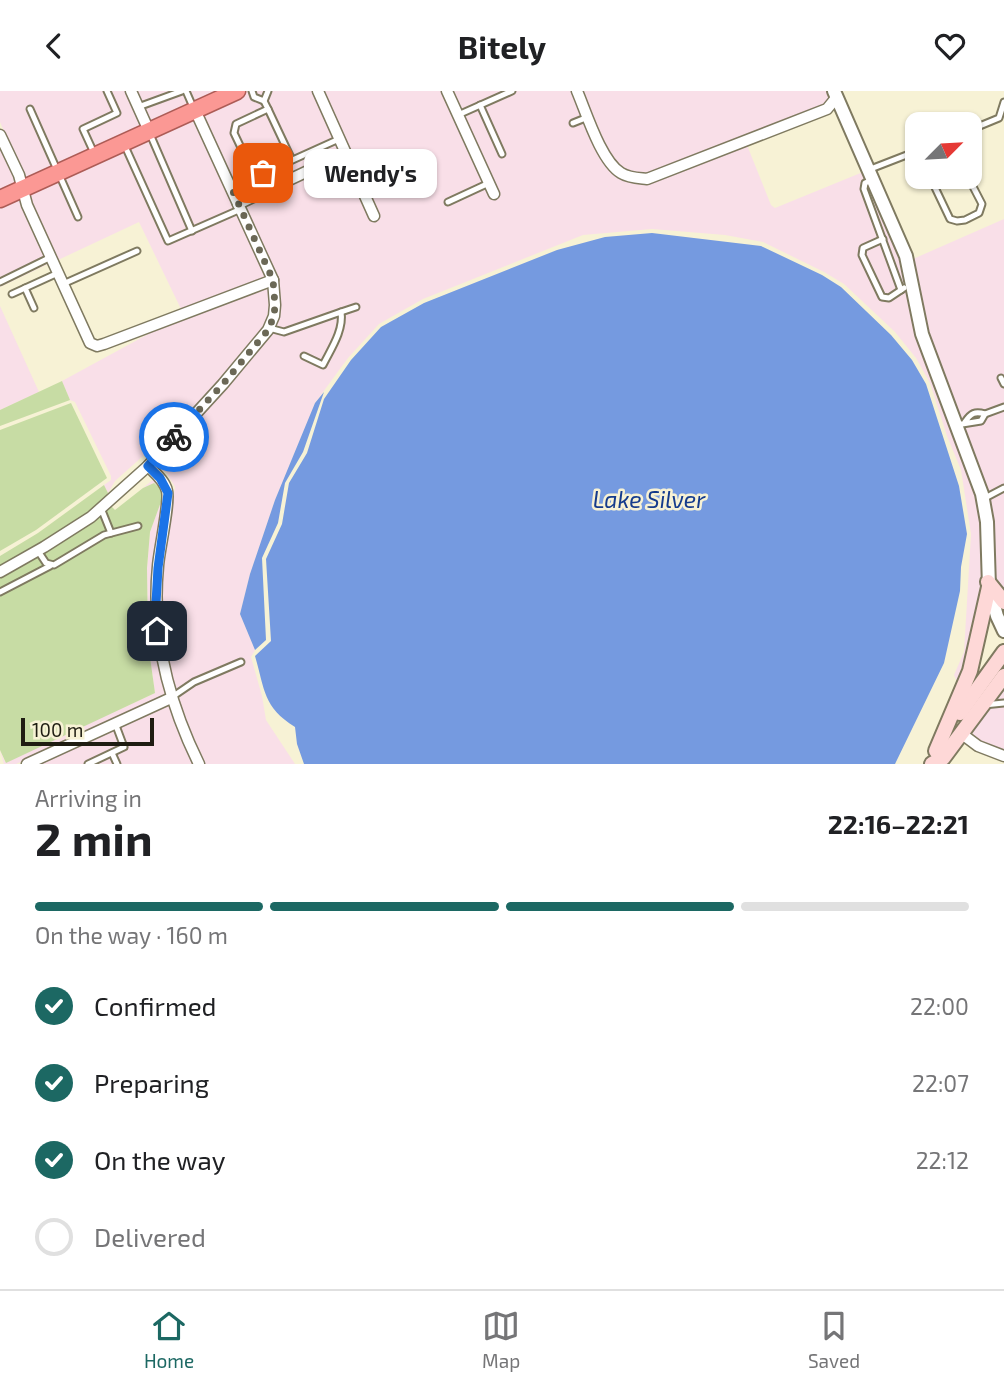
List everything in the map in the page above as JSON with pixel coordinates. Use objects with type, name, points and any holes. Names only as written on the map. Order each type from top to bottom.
[{"type":"highway","points":[[0,199],[237,91]]},
{"type":"main road","points":[[988,585],[1004,602]]},
{"type":"main road","points":[[933,760],[970,671],[988,585]]},
{"type":"main road","points":[[933,760],[985,675],[1004,652]]},
{"type":"main road","points":[[933,760],[943,758],[1004,675]]},
{"type":"street","points":[[131,91],[149,131]]},
{"type":"street","points":[[318,91],[374,216]]},
{"type":"street","points":[[448,91],[494,194]]},
{"type":"street","points":[[577,91],[604,153],[618,172],[647,179],[827,109],[838,93]]},
{"type":"street","points":[[838,93],[911,269],[907,286],[920,325],[961,423],[987,522],[988,585],[1004,631]]},
{"type":"street","points":[[0,572],[38,551],[101,508],[148,466],[223,384],[269,328],[275,305],[273,280],[195,110]]},
{"type":"street","points":[[0,135],[23,188],[27,205],[90,344],[104,344],[273,280]]},
{"type":"street","points":[[240,207],[346,153]]},
{"type":"street","points":[[148,466],[160,478],[168,493],[158,568],[156,603],[159,642],[171,698],[199,764]]},
{"type":"street","points":[[27,764],[171,698]]},
{"type":"street","points":[[962,734],[978,746],[1004,756]]},
{"type":"lane","points":[[95,156],[83,128],[117,113],[107,91]]},
{"type":"lane","points":[[138,107],[184,91],[195,110]]},
{"type":"lane","points":[[252,91],[254,97],[264,101],[292,160]]},
{"type":"lane","points":[[264,101],[268,91]]},
{"type":"lane","points":[[458,115],[512,91]]},
{"type":"lane","points":[[982,125],[999,118],[1004,102]]},
{"type":"lane","points":[[480,105],[502,154]]},
{"type":"lane","points":[[30,109],[78,217]]},
{"type":"lane","points":[[255,177],[234,133],[236,124],[268,109]]},
{"type":"lane","points":[[573,123],[588,117]]},
{"type":"lane","points":[[149,131],[192,230]]},
{"type":"lane","points":[[231,187],[339,139]]},
{"type":"lane","points":[[124,143],[168,241],[240,207]]},
{"type":"lane","points":[[883,239],[863,248],[862,255],[882,296],[889,298],[907,286],[883,239],[864,189],[870,175],[905,157]]},
{"type":"lane","points":[[448,202],[489,183]]},
{"type":"lane","points":[[936,189],[950,219],[957,221],[979,213],[982,204],[974,189]]},
{"type":"lane","points":[[887,247],[900,241]]},
{"type":"lane","points":[[63,284],[137,251]]},
{"type":"lane","points":[[0,282],[51,257]]},
{"type":"lane","points":[[12,294],[58,273]]},
{"type":"lane","points":[[25,288],[34,308]]},
{"type":"lane","points":[[269,328],[284,332],[356,307]]},
{"type":"lane","points":[[304,356],[323,365],[338,334],[341,312]]},
{"type":"lane","points":[[961,423],[981,421],[985,414],[1004,407]]},
{"type":"lane","points":[[983,499],[1004,488]]},
{"type":"lane","points":[[101,508],[111,533]]},
{"type":"lane","points":[[0,593],[111,533],[138,526]]},
{"type":"lane","points":[[38,551],[50,566]]},
{"type":"lane","points":[[171,698],[194,683],[241,662]]},
{"type":"lane","points":[[981,705],[1004,703]]},
{"type":"lane","points":[[88,764],[124,747],[115,723]]},
{"type":"lane","points":[[112,753],[117,764]]},
{"type":"shaded area","points":[[0,91],[125,91],[143,129],[26,182],[0,122]]},
{"type":"shaded area","points":[[137,91],[226,91],[152,125]]},
{"type":"shaded area","points":[[248,91],[312,91],[339,151],[241,197],[202,112]]},
{"type":"shaded area","points":[[323,91],[442,91],[491,200],[500,195],[453,91],[572,91],[599,155],[614,175],[632,183],[646,183],[747,145],[771,205],[775,208],[863,172],[906,270],[915,327],[977,496],[982,523],[983,583],[959,686],[954,675],[964,652],[971,534],[961,470],[930,383],[916,358],[895,332],[844,284],[763,242],[725,235],[652,229],[583,235],[423,299],[379,324],[348,358],[315,403],[275,500],[250,574],[240,614],[255,650],[251,657],[266,720],[295,764],[205,764],[176,696],[162,630],[163,568],[175,487],[166,472],[148,464],[187,429],[224,390],[272,333],[279,318],[279,282],[245,206],[343,160],[371,222],[380,218]]},
{"type":"shaded area","points":[[583,91],[829,91],[830,96],[824,105],[647,174],[622,168],[608,151]]},
{"type":"shaded area","points":[[192,117],[266,278],[181,309],[139,222],[58,260],[29,191]]},
{"type":"shaded area","points":[[0,147],[17,186],[0,194]]},
{"type":"shaded area","points":[[19,195],[48,264],[0,287],[0,204]]},
{"type":"shaded area","points":[[1004,219],[1004,595],[994,580],[992,522],[927,332],[913,259]]},
{"type":"shaded area","points":[[269,287],[270,305],[264,328],[220,381],[180,423],[115,481],[108,493],[104,485],[111,480],[111,476],[62,381],[163,326]]},
{"type":"shaded area","points":[[0,306],[39,392],[0,410]]},
{"type":"shaded area","points":[[155,478],[164,492],[153,568],[151,613],[165,696],[16,764],[4,764],[0,750],[5,762],[155,693],[148,643],[147,568],[150,532],[162,498],[161,489],[155,483],[143,488]]},
{"type":"shaded area","points":[[1004,682],[1004,751],[981,742],[974,737],[971,729]]},
{"type":"shaded area","points":[[168,704],[193,764],[38,764]]},
{"type":"green space","points":[[62,381],[70,400],[0,426],[0,410]]},
{"type":"green space","points":[[71,403],[107,478],[36,530],[0,551],[0,430]]},
{"type":"green space","points":[[154,483],[161,489],[162,499],[150,532],[147,568],[148,643],[155,693],[6,763],[0,750],[0,577],[58,544],[111,506],[115,510],[143,488]]},
{"type":"green space","points":[[104,485],[108,493],[75,524],[0,566],[0,556],[38,533]]},
{"type":"water","name":"Lake Silver","points":[[652,233],[761,246],[822,275],[841,287],[891,335],[912,360],[926,384],[959,486],[967,534],[960,591],[944,663],[895,764],[304,764],[295,727],[271,705],[255,656],[271,641],[266,559],[282,524],[289,483],[307,453],[324,399],[351,360],[381,327],[424,303],[557,250],[605,237]]},
{"type":"water","points":[[324,392],[303,452],[285,483],[278,523],[262,558],[266,640],[255,650],[240,614],[250,574],[275,500],[315,403]]},
{"type":"way so far","points":[[174,437],[268,330],[274,316],[273,280],[231,187],[263,173]]},
{"type":"place","name":"Wendy's","points":[[263,173]]},
{"type":"route","points":[[157,631],[158,568],[168,493],[160,478],[148,466],[174,437]]}]
